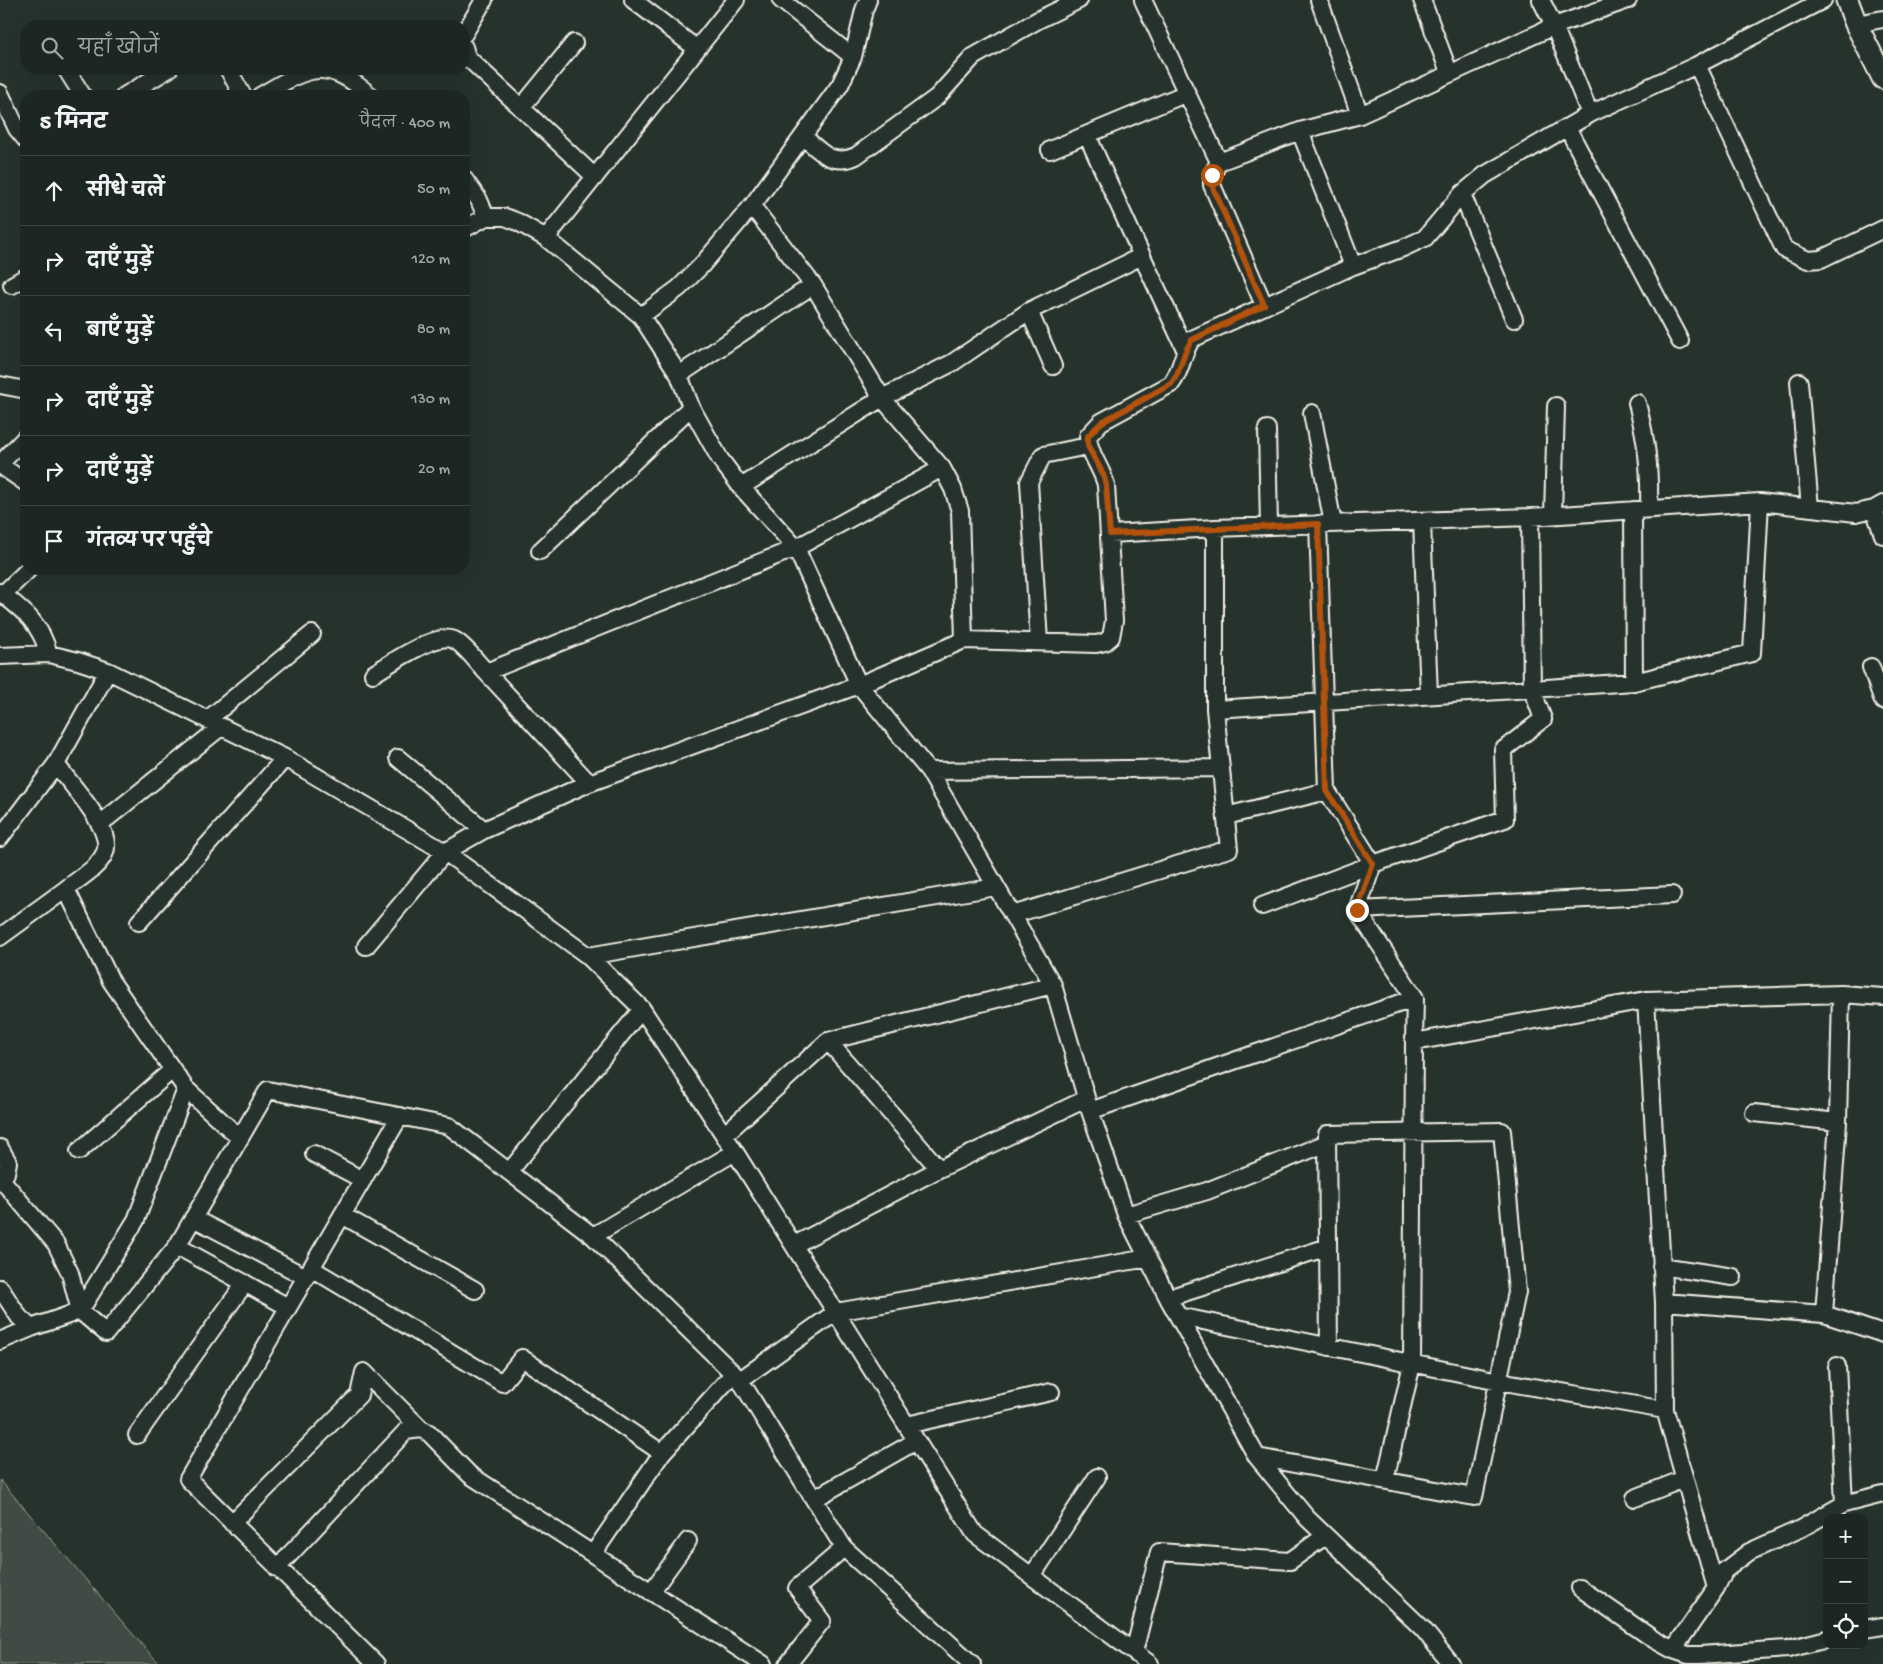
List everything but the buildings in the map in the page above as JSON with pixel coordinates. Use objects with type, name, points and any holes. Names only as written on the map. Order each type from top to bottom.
[{"type":"street","points":[[470,24],[484,0]]},
{"type":"street","points":[[633,0],[697,49]]},
{"type":"street","points":[[546,238],[736,0]]},
{"type":"street","points":[[780,0],[853,57]]},
{"type":"street","points":[[641,316],[679,288],[701,266],[752,206],[840,85],[853,57],[868,0]]},
{"type":"street","points":[[803,136],[826,156],[845,161],[856,156],[937,97],[973,57],[1038,20],[1079,0]]},
{"type":"street","points":[[1143,0],[1219,162]]},
{"type":"street","points":[[1319,0],[1360,114]]},
{"type":"street","points":[[1422,0],[1449,72]]},
{"type":"street","points":[[1541,0],[1554,26],[1590,114]]},
{"type":"street","points":[[1264,305],[1212,185],[1212,175],[1219,162],[1300,131],[1360,114],[1554,26],[1628,0]]},
{"type":"street","points":[[366,946],[445,852],[484,830],[588,783],[859,685],[964,640],[1096,644],[1105,642],[1112,637],[1114,621],[1110,534],[1103,474],[1088,446],[1088,436],[1102,422],[1171,384],[1179,374],[1185,348],[1200,334],[1353,266],[1425,238],[1462,194],[1485,175],[1568,129],[1590,114],[1697,65],[1823,0]]},
{"type":"street","points":[[1847,0],[1856,24],[1883,78]]},
{"type":"street","points":[[1856,24],[1883,20]]},
{"type":"street","points":[[521,108],[574,43]]},
{"type":"street","points":[[470,60],[595,177]]},
{"type":"street","points":[[1697,65],[1784,249],[1808,260],[1821,259],[1883,229]]},
{"type":"street","points":[[70,75],[79,90]]},
{"type":"street","points":[[134,90],[159,75]]},
{"type":"street","points":[[232,75],[240,90]]},
{"type":"street","points":[[270,90],[296,75]]},
{"type":"street","points":[[336,75],[352,79],[364,90]]},
{"type":"street","points":[[0,93],[20,133]]},
{"type":"street","points":[[1050,150],[1187,93]]},
{"type":"street","points":[[1568,129],[1680,341]]},
{"type":"street","points":[[1300,131],[1353,266]]},
{"type":"street","points":[[1087,135],[1185,348]]},
{"type":"street","points":[[470,187],[479,200],[486,217]]},
{"type":"street","points":[[1462,194],[1514,319]]},
{"type":"street","points":[[752,206],[813,284],[882,398],[942,468],[953,489],[960,511],[964,640]]},
{"type":"street","points":[[470,226],[486,217],[505,217],[546,238],[641,316],[679,375],[691,407],[720,459],[741,487],[796,548],[859,685],[928,771],[1053,985],[1088,1105],[1126,1215],[1168,1298],[1257,1457],[1307,1518],[1423,1629],[1451,1664]]},
{"type":"street","points":[[741,487],[882,398],[952,363],[1029,311],[1142,256]]},
{"type":"street","points":[[679,375],[813,284]]},
{"type":"street","points":[[1029,311],[1053,366]]},
{"type":"street","points":[[1799,382],[1810,508]]},
{"type":"street","points":[[0,385],[20,389]]},
{"type":"street","points":[[1634,682],[1641,509],[1650,469],[1647,441],[1637,403]]},
{"type":"street","points":[[1553,515],[1556,406]]},
{"type":"street","points":[[540,551],[691,407]]},
{"type":"street","points":[[1312,413],[1326,524],[1323,702],[1327,791],[1373,864]]},
{"type":"street","points":[[1266,429],[1269,526]]},
{"type":"street","points":[[20,443],[0,465],[20,479]]},
{"type":"street","points":[[1039,642],[1029,482],[1043,455],[1088,446]]},
{"type":"street","points":[[486,672],[796,548],[942,468]]},
{"type":"street","points":[[1110,534],[1215,528],[1530,517],[1760,502],[1856,513],[1878,506],[1883,535]]},
{"type":"street","points":[[1215,709],[1634,682],[1752,653],[1760,502]]},
{"type":"street","points":[[1262,906],[1373,864],[1505,818],[1503,750],[1542,719],[1532,689],[1530,517]]},
{"type":"street","points":[[1422,522],[1429,695]]},
{"type":"street","points":[[1012,915],[1229,850],[1215,709],[1215,528]]},
{"type":"street","points":[[22,575],[1,593],[30,616],[44,636],[49,654]]},
{"type":"street","points":[[100,824],[312,634]]},
{"type":"street","points":[[373,674],[435,639],[448,638],[456,641],[588,783]]},
{"type":"street","points":[[0,656],[49,654],[108,671],[285,758],[445,852],[588,956],[642,1009],[735,1152],[975,1534],[1150,1664]]},
{"type":"street","points":[[1871,667],[1883,701]]},
{"type":"street","points":[[0,838],[56,764],[108,671]]},
{"type":"street","points":[[139,922],[285,758]]},
{"type":"street","points":[[398,758],[484,830]]},
{"type":"street","points":[[0,937],[96,865],[105,852],[106,839],[100,824],[56,764]]},
{"type":"street","points":[[928,771],[1221,768]]},
{"type":"street","points":[[1226,816],[1327,791]]},
{"type":"street","points":[[1357,910],[1373,864]]},
{"type":"street","points":[[588,956],[996,887]]},
{"type":"street","points":[[66,889],[111,981],[172,1071],[186,1089],[240,1138]]},
{"type":"street","points":[[1357,910],[1672,895]]},
{"type":"street","points":[[1357,910],[1415,998],[1412,1364],[1385,1480]]},
{"type":"street","points":[[724,1135],[828,1041],[1053,985]]},
{"type":"street","points":[[1414,1042],[1646,1000],[1841,994],[1883,998]]},
{"type":"street","points":[[1824,1314],[1838,1122],[1841,994]]},
{"type":"street","points":[[794,1246],[939,1168],[1088,1105],[1415,998]]},
{"type":"street","points":[[1646,1000],[1664,1302],[1665,1410],[1716,1588]]},
{"type":"street","points":[[509,1172],[642,1009]]},
{"type":"street","points":[[828,1041],[939,1168]]},
{"type":"street","points":[[79,1151],[172,1071]]},
{"type":"street","points":[[0,1341],[80,1311],[136,1220],[186,1089]]},
{"type":"street","points":[[0,1148],[8,1162],[6,1173],[1,1180],[56,1244],[70,1273],[80,1311],[106,1333],[176,1246],[268,1090],[449,1126],[593,1236],[737,1377],[844,1548],[972,1664]]},
{"type":"street","points":[[1754,1113],[1838,1122]]},
{"type":"street","points":[[376,1664],[188,1479],[400,1116]]},
{"type":"street","points":[[1257,1457],[1474,1497],[1517,1292],[1502,1131],[1327,1134],[1329,1347]]},
{"type":"street","points":[[1126,1215],[1207,1191],[1327,1143]]},
{"type":"street","points":[[593,1236],[735,1152]]},
{"type":"street","points":[[314,1154],[363,1180]]},
{"type":"street","points":[[342,1214],[476,1290]]},
{"type":"street","points":[[193,1218],[308,1273],[502,1383],[522,1358],[662,1453]]},
{"type":"street","points":[[176,1246],[288,1307]]},
{"type":"street","points":[[1168,1298],[1328,1247]]},
{"type":"street","points":[[593,1554],[662,1453],[737,1377],[836,1312],[1148,1258]]},
{"type":"street","points":[[1661,1266],[1733,1277]]},
{"type":"street","points":[[137,1435],[245,1283]]},
{"type":"street","points":[[0,1288],[20,1317],[31,1328]]},
{"type":"street","points":[[1664,1302],[1824,1314],[1883,1334]]},
{"type":"street","points":[[1178,1316],[1499,1381],[1665,1410]]},
{"type":"street","points":[[1837,1366],[1844,1504]]},
{"type":"street","points":[[232,1523],[359,1395],[364,1372],[421,1429],[429,1433],[470,1475],[651,1592],[746,1660],[763,1664]]},
{"type":"street","points":[[906,1425],[1051,1392]]},
{"type":"street","points":[[277,1568],[406,1431],[421,1429]]},
{"type":"street","points":[[814,1499],[916,1441]]},
{"type":"street","points":[[1032,1576],[1097,1477]]},
{"type":"street","points":[[1636,1498],[1684,1479]]},
{"type":"street","points":[[1673,1650],[1716,1588],[1724,1571],[1749,1552],[1800,1528],[1844,1504],[1883,1494]]},
{"type":"street","points":[[1134,1652],[1159,1552],[1290,1561],[1326,1536]]},
{"type":"street","points":[[651,1592],[688,1541]]},
{"type":"street","points":[[786,1664],[822,1621],[797,1588],[844,1548]]},
{"type":"street","points":[[1580,1588],[1653,1639],[1673,1650],[1688,1655],[1753,1658],[1823,1640]]},
{"type":"street","points":[[1868,1628],[1883,1626]]},
{"type":"shaded area","points":[[0,1480],[144,1647],[160,1664],[0,1664]]},
{"type":"route","points":[[1212,175],[1212,185],[1264,305],[1200,334],[1192,340],[1185,348],[1179,374],[1171,384],[1102,422],[1088,436],[1088,446],[1098,462],[1106,485],[1110,534],[1318,524],[1327,791],[1373,864],[1357,910]]}]
